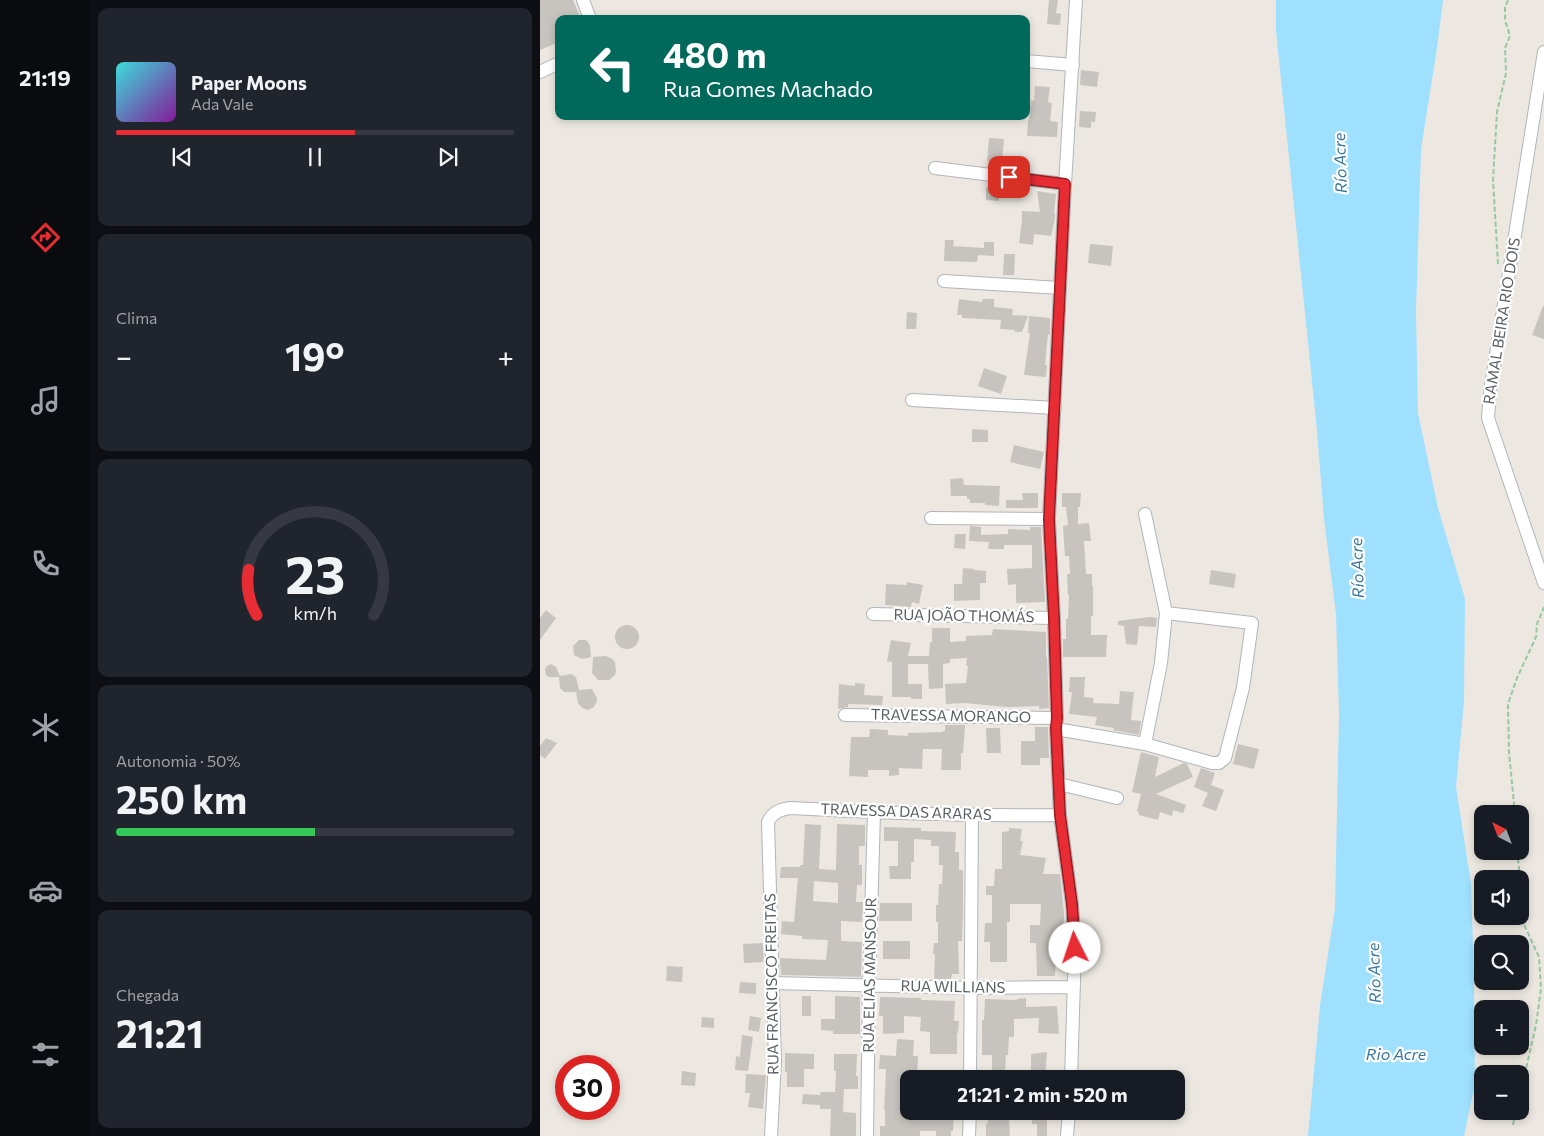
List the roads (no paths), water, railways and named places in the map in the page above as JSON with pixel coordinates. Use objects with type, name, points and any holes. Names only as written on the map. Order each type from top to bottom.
[{"type":"street","points":[[583,0],[589,15]]},
{"type":"street","points":[[1071,1070],[1075,948],[1072,904],[1060,815],[1049,519],[1076,0]]},
{"type":"street","name":"RAMAL BEIRA RIO DOIS","points":[[1544,52],[1490,392],[1488,418],[1544,583]]},
{"type":"street","points":[[1030,61],[1073,64]]},
{"type":"street","points":[[540,72],[555,65]]},
{"type":"street","points":[[935,168],[1065,184]]},
{"type":"street","points":[[944,280],[1060,288]]},
{"type":"street","points":[[912,400],[1054,408]]},
{"type":"street","points":[[1145,514],[1166,613],[1161,663],[1145,744]]},
{"type":"street","points":[[931,518],[1049,519]]},
{"type":"street","name":"TRAVESSA MORANGO","points":[[845,715],[1056,723],[1218,763],[1225,758],[1243,688],[1252,623],[1166,613]]},
{"type":"street","name":"RUA JOÃO THOMÁS","points":[[873,614],[1054,618]]},
{"type":"street","points":[[1059,784],[1117,798]]},
{"type":"street","name":"TRAVESSA DAS ARARAS","points":[[769,832],[768,822],[771,816],[777,810],[790,808],[972,816],[1060,815]]},
{"type":"street","name":"RUA ELIAS MANSOUR","points":[[867,1136],[874,813]]},
{"type":"street","points":[[970,1070],[972,816]]},
{"type":"street","name":"RUA FRANCISCO FREITAS","points":[[769,832],[775,1061],[771,1136]]},
{"type":"street","name":"RUA WILLIANS","points":[[772,983],[971,988],[1074,987]]},
{"type":"street","points":[[969,1136],[970,1120]]},
{"type":"street","points":[[1067,1136],[1068,1120]]},
{"type":"water","name":"Rio Acre","points":[[1276,0],[1443,0],[1421,149],[1416,311],[1418,413],[1438,508],[1465,599],[1464,701],[1456,787],[1471,883],[1475,1065],[1474,1088],[1464,1136],[1308,1136],[1320,1006],[1335,908],[1339,713],[1336,614],[1324,518],[1316,420],[1276,31]]},
{"type":"water label","name":"Río Acre","points":[[1340,163]]},
{"type":"water label","name":"Río Acre","points":[[1357,568]]},
{"type":"water label","name":"Río Acre","points":[[1374,973]]}]
